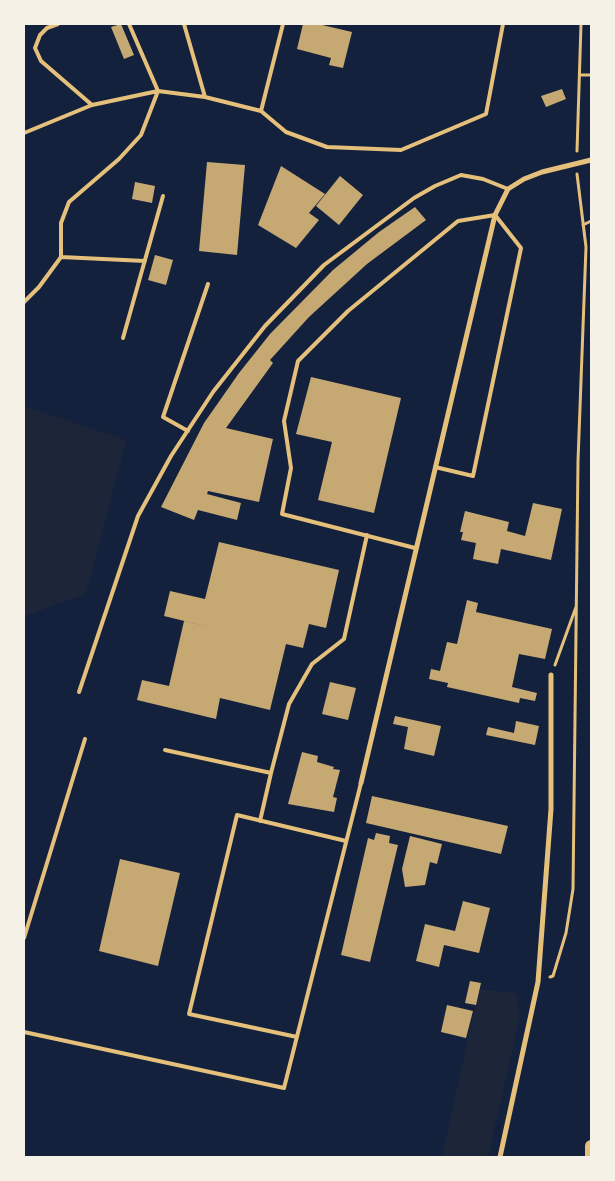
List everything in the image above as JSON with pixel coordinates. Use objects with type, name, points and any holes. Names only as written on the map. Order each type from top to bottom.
[{"type":"main road","points":[[591,1146],[591,1157]]},
{"type":"street","points":[[361,783],[434,467],[495,215],[508,189],[542,172],[591,160]]},
{"type":"street","points":[[500,1157],[538,982],[551,809],[552,675]]},
{"type":"lane","points":[[58,24],[47,28],[40,35],[35,48],[41,61],[92,105]]},
{"type":"lane","points":[[24,302],[39,287],[62,256],[61,223],[68,202],[119,159],[141,134],[158,91],[129,24]]},
{"type":"lane","points":[[184,24],[205,98]]},
{"type":"lane","points":[[261,111],[283,24]]},
{"type":"lane","points":[[24,134],[92,105],[158,91],[205,98],[261,111],[286,132],[327,147],[401,150],[486,114],[503,24]]},
{"type":"lane","points":[[80,692],[138,516],[213,392],[265,326],[324,265],[414,198],[435,186],[462,175],[483,179],[508,189]]},
{"type":"lane","points":[[123,338],[163,196]]},
{"type":"lane","points":[[415,548],[282,514],[291,468],[284,421],[298,361],[348,311],[458,221],[495,215],[521,248],[473,476],[434,467]]},
{"type":"lane","points":[[62,256],[145,261]]},
{"type":"lane","points":[[188,431],[163,418],[208,284]]},
{"type":"lane","points":[[260,821],[289,704],[312,664],[344,639],[367,536]]},
{"type":"lane","points":[[24,938],[85,739]]},
{"type":"lane","points":[[165,750],[271,773]]},
{"type":"lane","points":[[24,1032],[284,1088],[361,783]]},
{"type":"lane","points":[[297,1037],[189,1014],[237,815],[346,841]]},
{"type":"path","points":[[538,982],[553,976],[566,933],[573,889],[578,461],[586,247],[576,164],[581,24]]},
{"type":"path","points":[[580,75],[591,75]]},
{"type":"path","points":[[583,225],[591,222]]},
{"type":"path","points":[[552,675],[577,604]]},
{"type":"shaded area","points":[[24,406],[126,440],[86,594],[24,616]]},
{"type":"shaded area","points":[[479,989],[516,993],[520,1016],[488,1157],[442,1157]]},
{"type":"building","points":[[121,24],[134,55],[124,59],[111,27]]},
{"type":"building","points":[[303,24],[318,24],[352,32],[343,68],[329,65],[331,58],[297,49]]},
{"type":"building","points":[[562,89],[566,99],[546,107],[541,96]]},
{"type":"building","points":[[207,162],[245,165],[237,255],[199,251]]},
{"type":"building","points":[[281,166],[325,194],[309,213],[319,220],[296,248],[258,225]]},
{"type":"building","points":[[340,176],[363,195],[339,225],[316,206]]},
{"type":"building","points":[[135,182],[155,186],[152,203],[132,199]]},
{"type":"building","points":[[415,207],[426,220],[367,264],[309,317],[270,360],[273,363],[226,428],[273,439],[259,502],[208,491],[207,494],[241,503],[237,520],[198,510],[194,520],[161,507],[204,423],[239,373],[270,334],[333,270],[379,232]]},
{"type":"building","points":[[155,255],[173,260],[166,285],[148,280]]},
{"type":"building","points":[[311,377],[401,398],[374,513],[318,500],[332,442],[296,434]]},
{"type":"building","points":[[533,503],[562,509],[551,560],[501,549],[498,564],[473,559],[476,543],[461,540],[463,532],[460,532],[465,511],[509,522],[507,531],[525,536]]},
{"type":"building","points":[[219,542],[339,570],[326,628],[309,624],[303,648],[286,644],[270,710],[220,698],[216,719],[137,700],[142,680],[169,686],[184,621],[217,629],[164,616],[170,591],[205,599]]},
{"type":"building","points":[[467,600],[478,603],[476,612],[552,629],[545,659],[519,654],[512,687],[537,693],[535,701],[520,698],[519,703],[447,687],[448,683],[429,679],[431,669],[440,671],[447,642],[457,644]]},
{"type":"building","points":[[330,682],[356,688],[348,720],[322,714]]},
{"type":"building","points":[[395,716],[441,726],[434,756],[404,749],[408,727],[393,724]]},
{"type":"building","points":[[516,721],[539,726],[535,745],[486,735],[488,727],[514,733]]},
{"type":"building","points":[[302,752],[318,756],[317,762],[340,770],[333,797],[337,798],[334,812],[288,804]]},
{"type":"building","points":[[372,796],[508,826],[501,854],[366,823]]},
{"type":"building","points":[[376,833],[390,836],[389,843],[398,845],[370,962],[341,955],[368,838],[374,840]]},
{"type":"building","points":[[410,836],[442,844],[437,864],[430,862],[425,885],[405,887],[402,869]]},
{"type":"building","points":[[120,859],[180,873],[158,966],[99,951]]},
{"type":"building","points":[[463,901],[490,908],[479,953],[444,945],[439,967],[416,961],[425,924],[455,931]]},
{"type":"building","points":[[470,981],[481,983],[476,1005],[465,1003]]},
{"type":"building","points":[[447,1005],[473,1011],[466,1038],[441,1032]]}]
